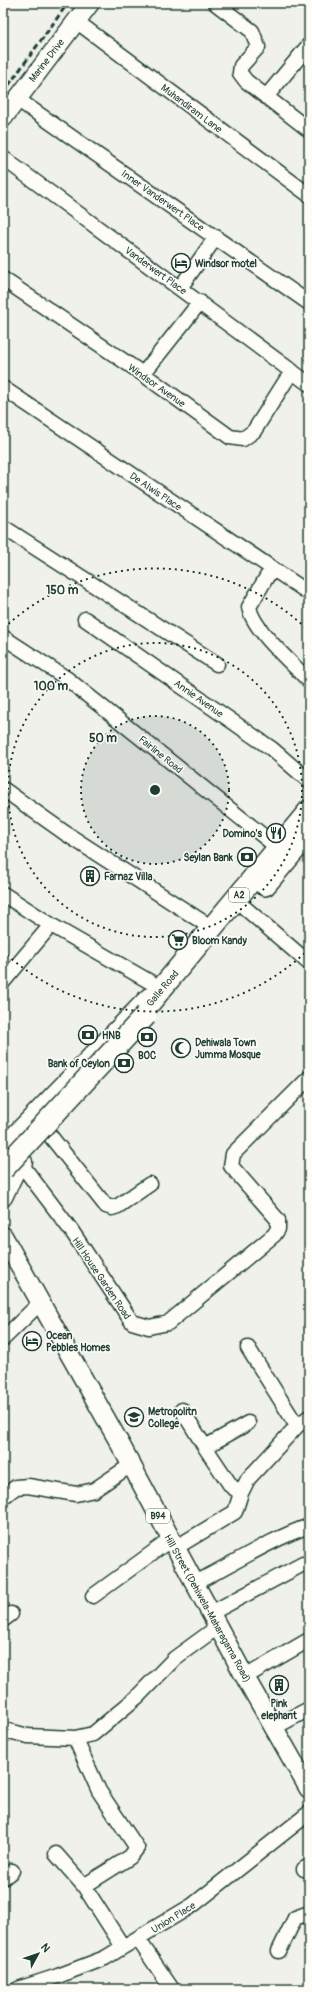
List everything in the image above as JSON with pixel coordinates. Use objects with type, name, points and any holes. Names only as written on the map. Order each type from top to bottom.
[{"type":"highway","name":"Galle Road","points":[[7,1159],[144,1014],[277,848],[309,811]]},
{"type":"highway","name":"Galle Road","points":[[167,985],[245,908],[309,833]]},
{"type":"main road","name":"Marine Drive","points":[[3,118],[90,3]]},
{"type":"main road","points":[[3,1197],[7,1159],[40,1110],[167,985]]},
{"type":"main road","points":[[7,1159],[52,1129],[167,985]]},
{"type":"main road","points":[[40,1110],[39,1116],[43,1123],[52,1129]]},
{"type":"main road","points":[[3,1221],[4,1240]]},
{"type":"main road","name":"Hill Street (Dehiwela-Maharagama Road)","points":[[4,1240],[41,1302],[245,1677],[275,1727],[309,1789]]},
{"type":"street","points":[[215,3],[252,32],[258,47],[241,66],[240,73],[246,81],[309,130]]},
{"type":"street","name":"Muhandiram Lane","points":[[76,21],[309,196]]},
{"type":"street","points":[[266,97],[309,44]]},
{"type":"street","name":"Inner Vanderwert Place","points":[[17,99],[309,303]]},
{"type":"street","name":"Vanderwert Place","points":[[3,158],[200,302],[309,384]]},
{"type":"street","points":[[180,288],[216,237]]},
{"type":"street","name":"Windsor Avenue","points":[[3,279],[143,374],[230,437],[243,440],[254,431],[292,371]]},
{"type":"street","points":[[143,374],[200,302]]},
{"type":"street","name":"De Alwis Place","points":[[3,388],[309,593]]},
{"type":"street","points":[[3,527],[216,664]]},
{"type":"street","points":[[272,568],[249,607],[251,617],[258,628],[309,681]]},
{"type":"street","name":"Annie Avenue","points":[[85,619],[272,749],[309,781]]},
{"type":"street","name":"Fairline Road","points":[[3,637],[66,678],[277,848]]},
{"type":"street","points":[[3,789],[65,833],[212,928]]},
{"type":"street","points":[[3,894],[51,925],[167,985]]},
{"type":"street","points":[[245,908],[309,963]]},
{"type":"street","points":[[3,982],[51,925]]},
{"type":"street","name":"Hill House Garden Road","points":[[7,1159],[71,1230],[132,1322],[149,1327],[168,1323],[274,1235],[278,1229],[278,1220],[231,1166],[232,1159],[233,1154],[306,1087]]},
{"type":"street","points":[[52,1129],[106,1206],[112,1208],[118,1206],[150,1184]]},
{"type":"street","points":[[3,1339],[41,1302]]},
{"type":"street","points":[[248,1348],[297,1426]]},
{"type":"street","points":[[182,1410],[231,1486],[241,1493]]},
{"type":"street","points":[[93,1596],[173,1544],[235,1512],[241,1493],[248,1479],[297,1426],[309,1417]]},
{"type":"street","points":[[205,1447],[248,1423]]},
{"type":"street","points":[[3,1497],[16,1487],[28,1486],[76,1494],[94,1490],[131,1465]]},
{"type":"street","points":[[195,1583],[228,1566],[256,1549],[309,1526]]},
{"type":"street","points":[[4,1730],[28,1736],[75,1738],[93,1734],[137,1697],[215,1620],[303,1564]]},
{"type":"street","points":[[245,1677],[308,1641]]},
{"type":"street","points":[[275,1727],[309,1709]]},
{"type":"street","points":[[75,1738],[99,1791],[138,1848],[130,1858],[84,1886]]},
{"type":"street","name":"Union Place","points":[[18,1989],[105,1958],[138,1939],[193,1905],[309,1813]]},
{"type":"street","points":[[56,1854],[84,1886],[124,1947]]},
{"type":"street","points":[[279,1951],[295,1918],[309,1912]]},
{"type":"street","points":[[138,1939],[172,1989]]},
{"type":"railway","points":[[3,93],[68,3]]},
{"type":"place","name":"Windsor motel","points":[[181,263]]},
{"type":"place","name":"Domino's","points":[[276,833]]},
{"type":"place","name":"Seylan Bank","points":[[247,857]]},
{"type":"place","name":"Farnaz Villa","points":[[90,876]]},
{"type":"place","name":"Bloom Kandy","points":[[178,940]]},
{"type":"place","name":"HNB","points":[[88,1035]]},
{"type":"place","name":"BOC","points":[[147,1037]]},
{"type":"place","name":"Dehiwala Town Jumma Mosque","points":[[181,1048]]},
{"type":"place","name":"Bank of Ceylon","points":[[124,1063]]},
{"type":"place","name":"Ocean Pebbles Homes","points":[[32,1341]]},
{"type":"place","name":"Metropolitn College","points":[[134,1417]]},
{"type":"place","name":"Pink elephant","points":[[279,1685]]}]
